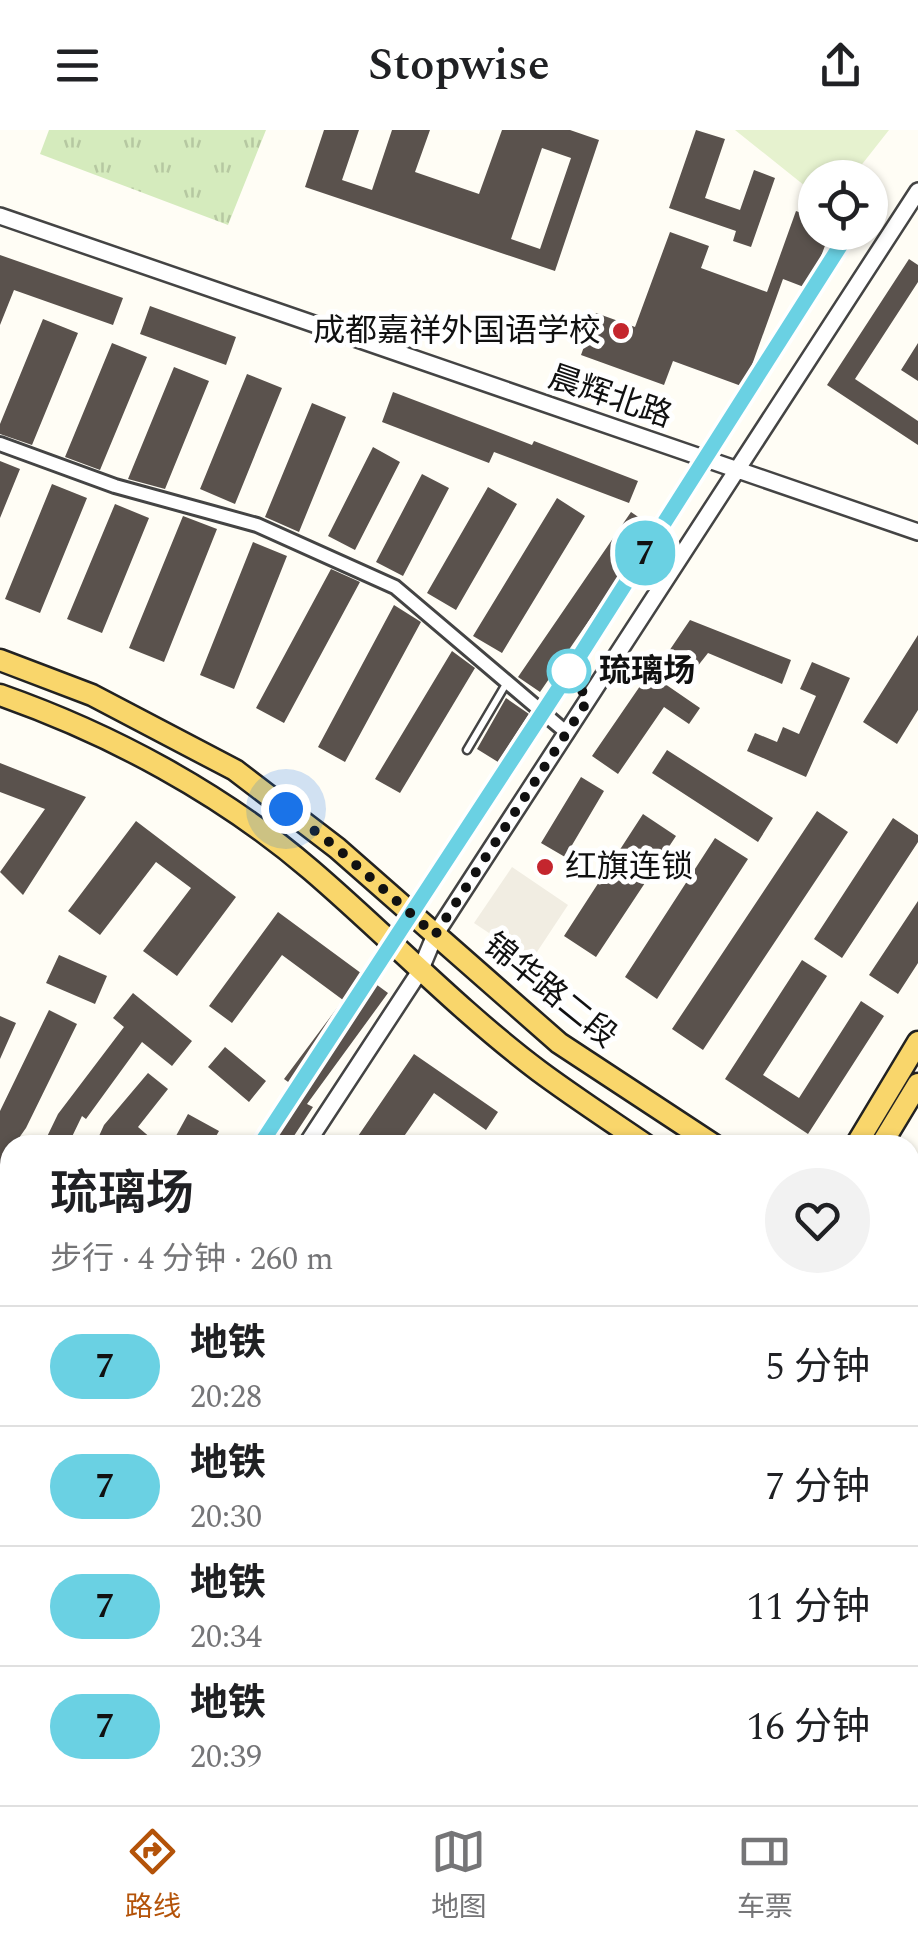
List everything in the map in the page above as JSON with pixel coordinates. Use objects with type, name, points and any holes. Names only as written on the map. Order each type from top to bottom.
[{"type":"main road","name":"锦华路二段","points":[[0,660],[92,695],[235,770],[337,848],[558,1043],[699,1135]]},
{"type":"main road","name":"锦华路二段","points":[[0,695],[121,746],[211,796],[310,868],[420,972],[539,1072],[631,1135]]},
{"type":"main road","points":[[862,1135],[918,1042]]},
{"type":"main road","points":[[888,1135],[918,1084]]},
{"type":"street","points":[[313,1135],[420,972],[435,935],[918,191]]},
{"type":"street","name":"晨辉北路","points":[[0,216],[918,532]]},
{"type":"street","points":[[0,444],[115,486],[257,525],[395,587],[567,733]]},
{"type":"lane","points":[[466,750],[507,682]]},
{"type":"green space","points":[[49,130],[266,130],[228,225],[40,154]]},
{"type":"green space","points":[[735,130],[889,130],[865,160],[798,160],[798,180]]},
{"type":"shaded area","points":[[512,867],[568,905],[531,961],[474,923]]},
{"type":"building","points":[[324,130],[359,130],[342,180],[372,190],[392,130],[430,130],[415,172],[479,194],[502,130],[570,130],[599,140],[555,271],[305,187]],"holes":[[[542,148],[571,158],[540,249],[511,239]]]},
{"type":"building","points":[[696,130],[725,139],[705,198],[740,210],[754,170],[775,178],[751,247],[733,241],[736,231],[669,208]]},
{"type":"building","points":[[798,212],[798,250],[823,250],[809,289],[783,279],[744,387],[673,361],[664,385],[581,355],[596,313],[635,327],[670,232],[709,246],[701,268],[767,292]]},
{"type":"building","points":[[0,255],[123,298],[113,325],[14,290],[0,325]]},
{"type":"building","points":[[909,259],[918,265],[918,282],[855,379],[918,421],[918,445],[827,385]]},
{"type":"building","points":[[150,306],[236,337],[226,365],[140,334]]},
{"type":"building","points":[[43,319],[78,333],[32,445],[0,434],[0,424]]},
{"type":"building","points":[[112,343],[147,357],[100,470],[65,457]]},
{"type":"building","points":[[918,343],[918,381],[901,370]]},
{"type":"building","points":[[174,367],[209,381],[165,489],[128,479]]},
{"type":"building","points":[[247,374],[282,388],[235,504],[200,489]]},
{"type":"building","points":[[393,392],[638,481],[629,503],[494,452],[489,463],[382,422]]},
{"type":"building","points":[[312,403],[346,417],[299,532],[265,517]]},
{"type":"building","points":[[373,447],[400,462],[355,550],[328,536]]},
{"type":"building","points":[[0,461],[20,469],[0,518]]},
{"type":"building","points":[[422,474],[449,488],[403,576],[376,562]]},
{"type":"building","points":[[52,484],[87,498],[40,613],[5,599]]},
{"type":"building","points":[[488,487],[517,504],[456,610],[427,593]]},
{"type":"building","points":[[557,498],[585,516],[502,653],[473,636]]},
{"type":"building","points":[[115,504],[149,518],[102,633],[67,619]]},
{"type":"building","points":[[631,512],[653,527],[540,692],[518,677]]},
{"type":"building","points":[[183,516],[217,529],[164,662],[129,648]]},
{"type":"building","points":[[253,542],[287,556],[234,689],[200,675]]},
{"type":"building","points":[[331,569],[360,582],[284,723],[256,708]]},
{"type":"building","points":[[394,605],[421,622],[345,762],[318,747]]},
{"type":"building","points":[[690,620],[791,660],[782,684],[708,653],[693,672],[667,654]]},
{"type":"building","points":[[918,635],[918,710],[897,744],[863,722]]},
{"type":"building","points":[[452,651],[475,668],[400,793],[375,779]]},
{"type":"building","points":[[812,662],[850,678],[806,777],[747,751],[755,733],[777,742],[783,727],[799,734],[816,696],[800,689]]},
{"type":"building","points":[[649,673],[700,708],[689,724],[664,707],[618,774],[592,756]]},
{"type":"building","points":[[506,698],[529,714],[498,762],[477,749]]},
{"type":"building","points":[[667,750],[773,818],[758,842],[652,773]]},
{"type":"building","points":[[0,763],[86,797],[23,895],[0,872],[45,809],[0,792]]},
{"type":"building","points":[[581,777],[604,791],[565,857],[541,843]]},
{"type":"building","points":[[817,811],[848,832],[703,1050],[672,1029]]},
{"type":"building","points":[[643,814],[676,836],[596,957],[564,936]]},
{"type":"building","points":[[893,818],[918,835],[918,842],[842,958],[814,939]]},
{"type":"building","points":[[136,821],[236,897],[177,976],[143,951],[191,888],[156,862],[100,935],[68,911]]},
{"type":"building","points":[[715,838],[748,859],[657,999],[625,977]]},
{"type":"building","points":[[918,901],[918,963],[898,994],[869,975]]},
{"type":"building","points":[[278,912],[388,993],[307,1104],[313,1107],[295,1135],[271,1135],[302,1092],[284,1079],[343,1000],[282,955],[232,1023],[209,1006]]},
{"type":"building","points":[[59,955],[107,976],[95,1004],[46,983]]},
{"type":"building","points":[[802,960],[827,976],[763,1075],[799,1098],[861,1001],[884,1016],[808,1134],[725,1079]]},
{"type":"building","points":[[133,993],[192,1041],[172,1066],[142,1042],[86,1119],[82,1116],[73,1135],[48,1135],[58,1114],[124,1027],[113,1018]]},
{"type":"building","points":[[49,1010],[77,1024],[21,1135],[0,1135],[0,1111]]},
{"type":"building","points":[[0,1016],[16,1023],[0,1059]]},
{"type":"building","points":[[225,1047],[266,1081],[249,1102],[208,1067]]},
{"type":"building","points":[[414,1054],[498,1112],[486,1130],[434,1093],[405,1135],[359,1135]]},
{"type":"building","points":[[148,1073],[168,1089],[138,1127],[147,1135],[100,1135]]},
{"type":"building","points":[[188,1114],[219,1131],[217,1135],[176,1135]]},
{"type":"metro line","name":"7","points":[[267,1135],[570,671],[838,250]]},
{"type":"place","name":"成都嘉祥外国语学校","points":[[621,331]]},
{"type":"place","name":"琉璃场","points":[[569,671]]},
{"type":"place","name":"红旗连锁","points":[[545,867]]},
{"type":"route","points":[[286,809],[337,848],[435,935],[588,700],[569,671]]}]
